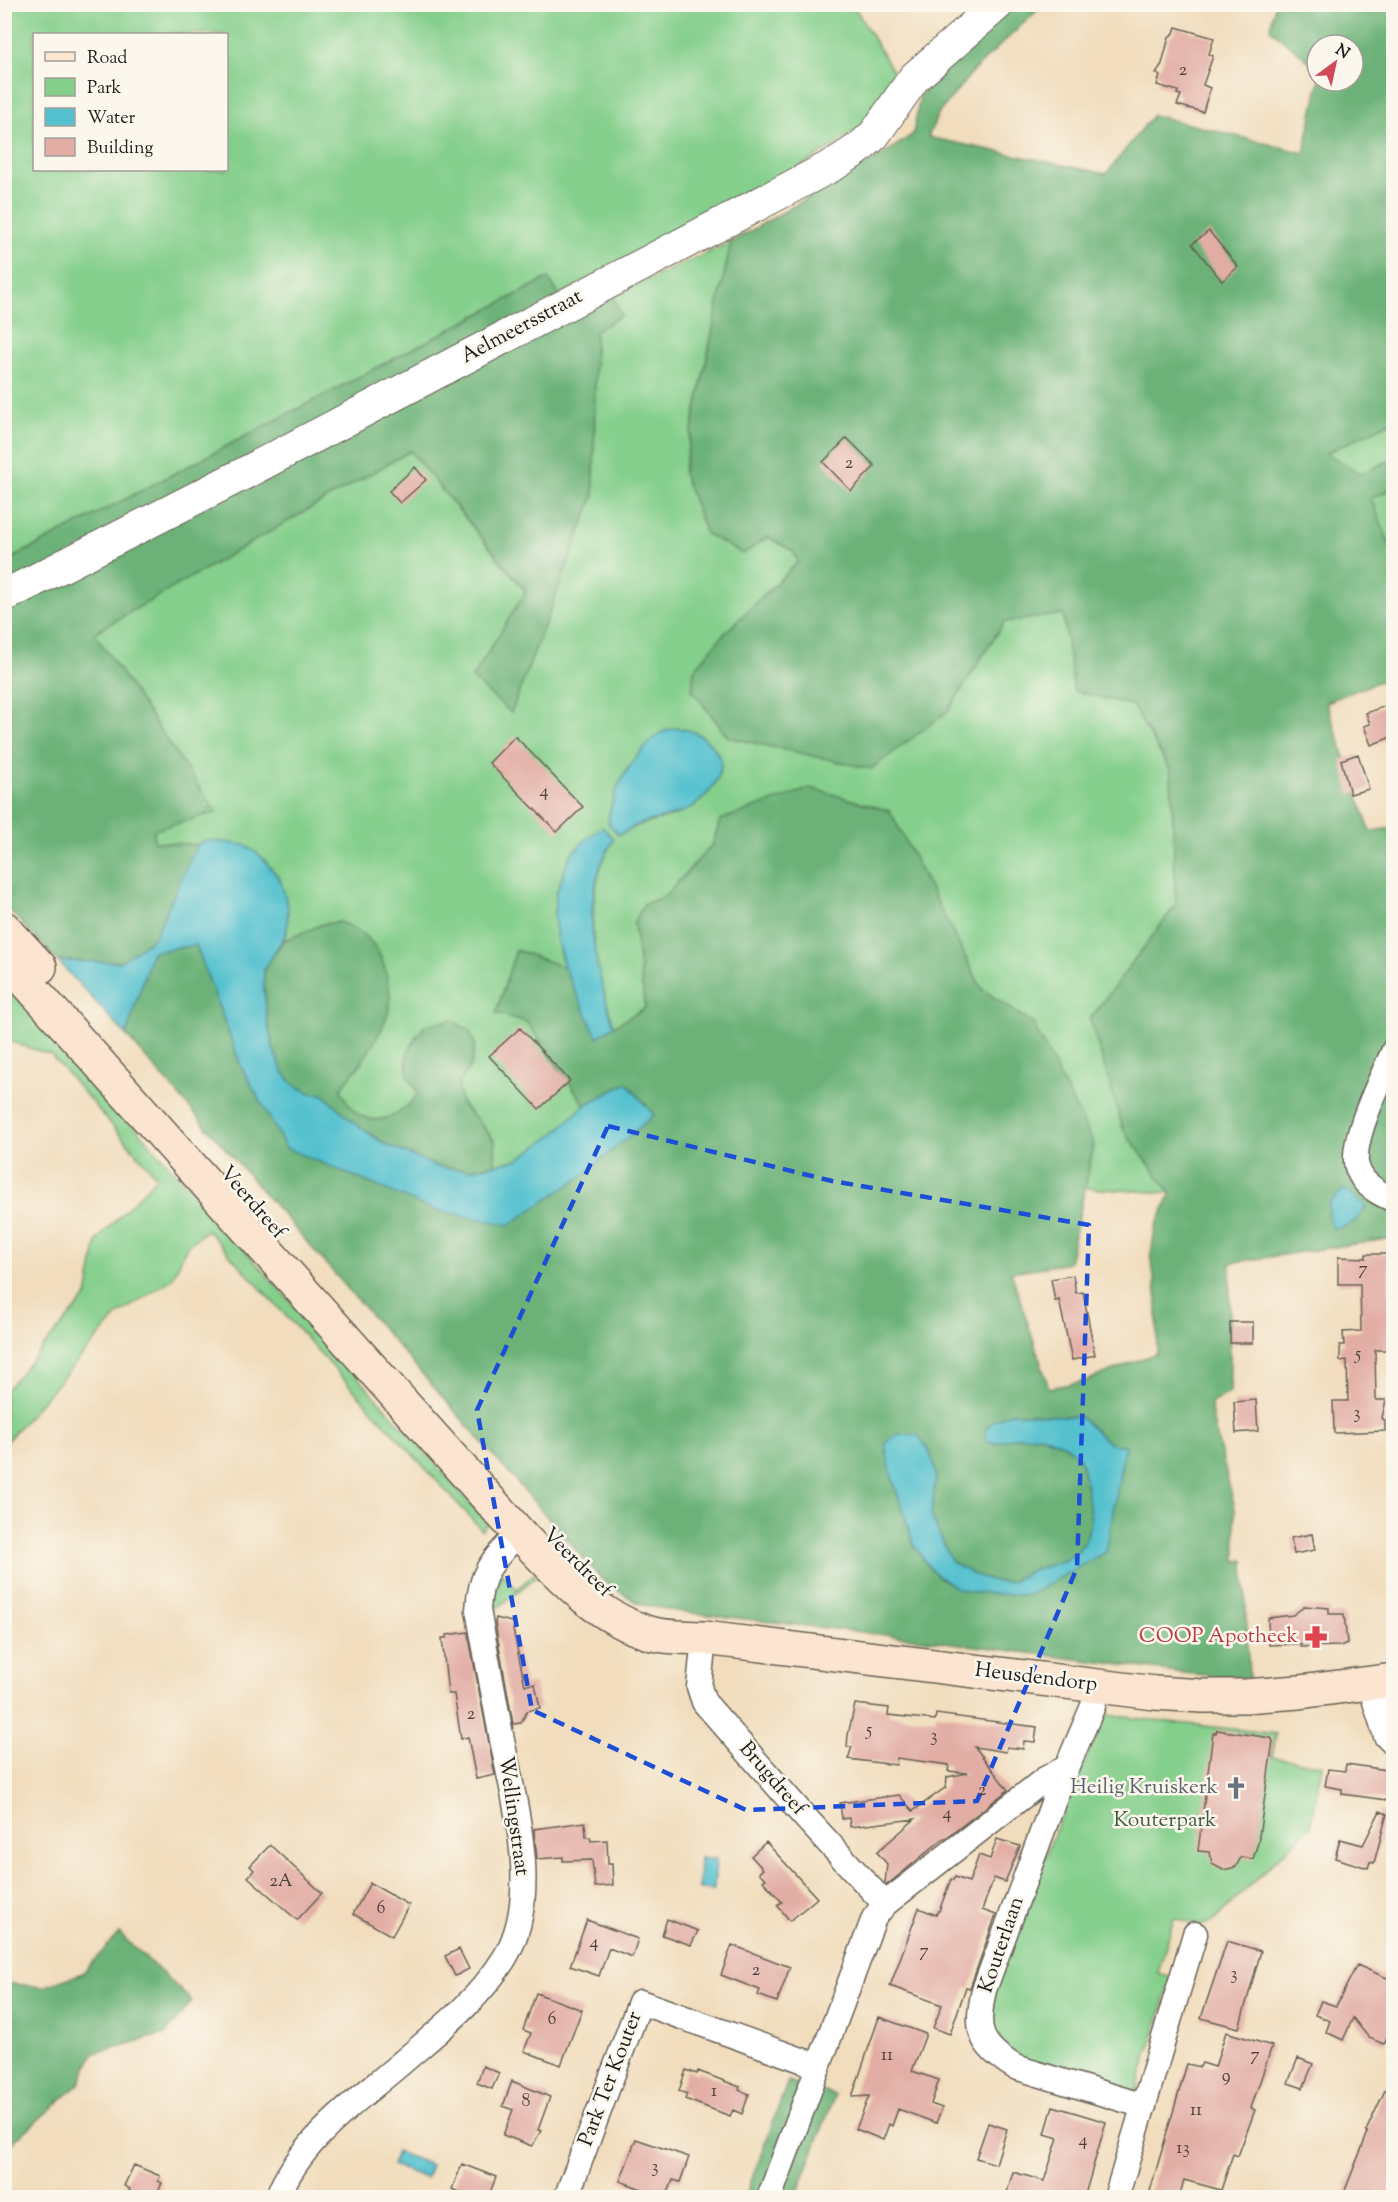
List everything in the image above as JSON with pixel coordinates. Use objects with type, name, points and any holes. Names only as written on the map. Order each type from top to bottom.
[{"type":"main road","name":"Veerdreef","points":[[4,928],[215,1177],[527,1527],[618,1603],[643,1617],[704,1638]]},
{"type":"main road","name":"Veerdreef","points":[[4,957],[215,1177]]},
{"type":"main road","name":"Heusdendorp","points":[[704,1638],[1155,1693],[1245,1696],[1381,1682]]},
{"type":"street","name":"Aelmeersstraat","points":[[4,596],[243,474],[835,164],[874,135],[914,78],[998,4]]},
{"type":"street","points":[[1394,1050],[1358,1137],[1355,1158],[1358,1171],[1365,1182],[1394,1200]]},
{"type":"street","name":"Wellingstraat","points":[[277,2198],[294,2164],[315,2138],[481,1992],[505,1957],[517,1932],[522,1903],[523,1867],[519,1827],[478,1611],[479,1589],[485,1573],[527,1527]]},
{"type":"street","name":"Brugdreef","points":[[704,1638],[699,1687],[704,1702],[885,1904]]},
{"type":"street","name":"Heusdendorp","points":[[1381,1682],[1386,1736],[1394,1744]]},
{"type":"street","name":"Kouterlaan","points":[[1097,1686],[1093,1706],[1066,1768],[984,1990],[979,2015],[981,2031],[988,2045],[998,2057],[1015,2067],[1144,2106]]},
{"type":"street","points":[[769,2198],[874,1918],[885,1904],[1045,1779],[1066,1768]]},
{"type":"street","points":[[1116,2198],[1195,1934]]},
{"type":"street","name":"Park Ter Kouter","points":[[566,2198],[640,2002],[818,2066]]},
{"type":"highlighted area","points":[[608,1126],[832,1181],[1089,1225],[1077,1568],[977,1801],[746,1810],[532,1710],[477,1410]]},
{"type":"green space","points":[[5,5],[853,5],[896,76],[859,128],[780,179],[559,295],[548,278],[5,562]]},
{"type":"green space","points":[[1014,5],[1043,5],[974,70],[938,114],[928,137],[1106,174],[1153,115],[1304,153],[1316,93],[1365,93],[1365,33],[1305,33],[1305,58],[1270,29],[1275,5],[1393,5],[1393,421],[1326,453],[1361,474],[1393,459],[1393,489],[1371,498],[1393,553],[1393,676],[1326,702],[1370,831],[1393,828],[1393,1238],[1230,1263],[1230,1393],[1211,1402],[1212,1418],[1235,1508],[1236,1561],[1244,1560],[1249,1678],[1192,1674],[922,1639],[683,1612],[640,1604],[604,1582],[126,1035],[152,952],[196,945],[241,1066],[286,1148],[509,1224],[582,1176],[654,1115],[627,1083],[585,1105],[527,1022],[496,1013],[516,950],[564,967],[597,1036],[645,1008],[634,922],[644,904],[665,896],[713,844],[720,820],[811,788],[890,811],[982,989],[1033,1024],[1094,1144],[1069,1263],[1011,1272],[1049,1388],[1086,1381],[1157,1353],[1157,1301],[1151,1254],[1155,1228],[1171,1193],[1124,1131],[1090,1019],[1176,905],[1171,771],[1132,705],[1074,691],[1063,614],[1004,622],[948,711],[871,769],[728,737],[692,690],[694,670],[722,636],[798,562],[793,551],[768,537],[743,554],[706,534],[683,473],[731,242],[881,156],[913,134],[920,95]],"holes":[[[1011,1413],[1080,1417],[1110,1444],[1106,1552],[978,1593],[962,1589],[938,1576],[922,1557],[906,1516],[936,1475],[931,1515],[951,1561],[972,1574],[997,1582],[1011,1582],[1030,1571],[1063,1561],[1076,1553],[1085,1542],[1091,1522],[1087,1488],[1080,1458],[1067,1446],[1041,1435],[1015,1437],[996,1443],[986,1440],[986,1429],[993,1421]]]},
{"type":"green space","points":[[731,242],[683,473],[768,537],[793,551],[798,562],[722,636],[948,711],[1004,622],[1063,614],[1074,691],[1132,705],[1171,771],[1176,905],[1090,1019],[1124,1131],[1171,1193],[1085,1188],[1094,1144],[1033,1024],[982,989],[890,812],[720,820],[713,844],[665,896],[644,904],[634,922],[645,1008],[614,1026],[596,961],[593,918],[594,896],[606,852],[570,856],[564,872],[557,941],[564,967],[516,950],[496,1013],[527,1022],[585,1105],[553,1135],[517,1160],[495,1164],[494,1140],[469,1113],[458,1090],[460,1081],[471,1065],[417,1034],[407,1058],[407,1071],[418,1094],[408,1105],[398,1113],[376,1120],[366,1118],[347,1103],[340,1089],[360,1065],[378,1033],[340,922],[323,924],[283,941],[287,932],[206,840],[197,845],[153,842],[154,830],[215,812],[93,633],[410,451],[526,592],[472,678],[511,712],[594,495],[595,331],[612,296]],"holes":[[[637,756],[711,788],[693,807],[670,817],[639,825],[619,835],[609,814],[620,783]]]},
{"type":"green space","points":[[548,278],[574,318],[612,296],[622,315],[595,331],[594,495],[511,713],[472,678],[526,591],[410,451],[94,633],[216,812],[154,830],[154,842],[197,845],[154,938],[120,962],[58,961],[5,906],[5,562]]},
{"type":"green space","points":[[1393,421],[1393,459],[1361,474],[1325,453]]},
{"type":"green space","points":[[1393,489],[1393,553],[1371,498]]},
{"type":"green space","points":[[340,922],[360,932],[374,945],[383,962],[390,997],[389,1011],[380,1032],[341,1089],[348,1103],[366,1118],[377,1120],[398,1113],[408,1105],[418,1094],[407,1073],[407,1054],[424,1026],[451,1020],[469,1030],[475,1044],[471,1065],[459,1083],[460,1097],[464,1108],[477,1119],[495,1142],[495,1164],[468,1170],[437,1167],[407,1155],[385,1144],[354,1123],[324,1095],[311,1093],[294,1085],[283,1072],[273,1048],[267,1020],[263,970],[283,941],[323,924]]},
{"type":"green space","points":[[5,983],[488,1523],[482,1530],[207,1230],[187,1246],[172,1279],[118,1315],[5,1443],[5,1391],[87,1296],[97,1240],[157,1177],[51,1055],[5,1040]]},
{"type":"green space","points":[[502,1573],[517,1589],[534,1574],[536,1577],[488,1615],[492,1587]]},
{"type":"green space","name":"Kouterpark","points":[[1107,1715],[1276,1734],[1272,1757],[1322,1765],[1311,1826],[1211,1923],[1200,1925],[1174,1918],[1158,1973],[1172,1978],[1136,2092],[1019,2060],[990,2035],[989,1999],[1071,1791]]},
{"type":"green space","points":[[119,1933],[192,2001],[165,2034],[94,2053],[79,2084],[5,2149],[5,1983],[43,1987],[83,1973]]},
{"type":"green space","points":[[788,2081],[805,2088],[764,2197],[745,2198]]},
{"type":"green space","points":[[816,2088],[835,2095],[796,2197],[775,2198]]},
{"type":"water","points":[[677,728],[701,736],[718,754],[720,768],[715,784],[698,803],[686,810],[640,824],[619,835],[608,823],[614,795],[622,779],[637,756],[650,742],[664,731]]},
{"type":"water","points":[[602,827],[614,839],[603,861],[596,884],[592,908],[593,931],[600,979],[614,1026],[597,1037],[564,967],[557,941],[554,915],[556,894],[570,856]]},
{"type":"water","points":[[206,840],[245,845],[261,856],[280,879],[288,907],[287,932],[264,970],[264,991],[273,1048],[283,1072],[294,1085],[311,1093],[324,1095],[354,1123],[385,1144],[437,1167],[468,1170],[517,1160],[553,1135],[585,1105],[627,1083],[654,1115],[582,1176],[509,1225],[434,1210],[286,1148],[241,1066],[196,945],[152,952],[126,1035],[58,961],[120,962],[154,938],[197,845]]},
{"type":"water","points":[[1344,1189],[1366,1206],[1353,1222],[1333,1229],[1329,1219],[1329,1203]]},
{"type":"water","points":[[1010,1413],[1080,1417],[1110,1444],[1125,1445],[1106,1552],[1029,1595],[978,1593],[958,1589],[931,1570],[914,1545],[891,1474],[885,1445],[900,1434],[918,1435],[929,1450],[934,1465],[936,1475],[931,1515],[951,1561],[972,1574],[997,1582],[1011,1582],[1030,1571],[1063,1561],[1076,1553],[1085,1542],[1091,1522],[1087,1488],[1080,1458],[1067,1446],[1041,1435],[1015,1437],[996,1443],[986,1440],[986,1429],[993,1421]]},
{"type":"water","points":[[700,1858],[716,1859],[714,1890],[699,1889]]},
{"type":"water","points":[[397,2152],[431,2165],[426,2178],[392,2165]]},
{"type":"building","points":[[1176,27],[1214,38],[1209,54],[1213,56],[1203,85],[1210,88],[1203,112],[1177,105],[1181,95],[1177,94],[1178,91],[1157,85],[1160,76],[1156,73],[1162,64],[1169,37],[1174,33]]},
{"type":"building","points":[[1209,231],[1238,267],[1222,281],[1192,244]]},
{"type":"building","points":[[847,438],[875,466],[851,491],[823,462]]},
{"type":"building","points":[[415,467],[426,480],[400,503],[389,491]]},
{"type":"building","points":[[1394,703],[1394,736],[1371,745],[1364,726],[1370,724],[1366,713]]},
{"type":"building","points":[[515,736],[583,807],[557,832],[489,763]]},
{"type":"building","points":[[1358,754],[1369,789],[1350,794],[1341,760]]},
{"type":"building","points":[[520,1028],[570,1081],[539,1109],[489,1056]]},
{"type":"building","points":[[1366,1254],[1389,1254],[1389,1350],[1375,1350],[1376,1400],[1386,1400],[1382,1418],[1385,1421],[1385,1431],[1334,1433],[1333,1401],[1348,1401],[1347,1360],[1340,1361],[1340,1345],[1344,1345],[1343,1332],[1361,1331],[1360,1284],[1338,1284],[1338,1257],[1366,1258]]},
{"type":"building","points":[[1073,1275],[1076,1293],[1083,1292],[1095,1355],[1072,1360],[1059,1300],[1055,1301],[1051,1279]]},
{"type":"building","points":[[1230,1322],[1253,1322],[1253,1343],[1230,1343]]},
{"type":"building","points":[[1256,1400],[1258,1431],[1236,1433],[1234,1402]]},
{"type":"building","points":[[1312,1534],[1315,1550],[1294,1554],[1291,1538]]},
{"type":"building","points":[[1305,1606],[1329,1608],[1329,1614],[1344,1614],[1347,1643],[1340,1646],[1301,1647],[1301,1644],[1269,1645],[1268,1618],[1293,1615]]},
{"type":"building","points":[[496,1618],[515,1623],[513,1630],[525,1685],[535,1684],[540,1708],[527,1711],[521,1723],[513,1724]]},
{"type":"building","points":[[468,1632],[495,1775],[476,1779],[468,1737],[461,1739],[454,1694],[448,1694],[442,1638]]},
{"type":"building","points":[[855,1704],[889,1708],[888,1715],[935,1720],[936,1714],[1037,1727],[1035,1742],[1024,1741],[1023,1749],[1007,1747],[1006,1752],[975,1747],[1008,1790],[887,1885],[885,1883],[887,1864],[877,1852],[915,1819],[850,1827],[849,1818],[842,1819],[840,1803],[899,1795],[913,1811],[946,1787],[947,1777],[968,1773],[948,1771],[949,1765],[897,1758],[896,1765],[848,1759],[852,1747],[847,1747],[848,1735]]},
{"type":"building","name":"Heilig Kruiskerk","points":[[1217,1730],[1271,1738],[1273,1741],[1258,1843],[1253,1859],[1241,1857],[1236,1867],[1223,1870],[1212,1864],[1210,1852],[1198,1851],[1213,1733]]},
{"type":"building","points":[[1346,1764],[1394,1771],[1394,1801],[1342,1794],[1342,1789],[1325,1786],[1328,1769],[1345,1771]]},
{"type":"building","points":[[1380,1811],[1387,1814],[1374,1863],[1370,1862],[1368,1868],[1335,1858],[1340,1839],[1363,1845]]},
{"type":"building","points":[[585,1822],[586,1837],[590,1837],[591,1841],[607,1840],[608,1864],[612,1864],[613,1885],[595,1887],[592,1860],[563,1861],[563,1857],[537,1859],[534,1829]]},
{"type":"building","points":[[997,1839],[1020,1846],[1005,1882],[994,1878],[982,1910],[996,1915],[970,1988],[966,1987],[950,2034],[933,2028],[942,2005],[890,1986],[919,1908],[936,1915],[951,1879],[955,1877],[969,1882],[979,1855],[990,1859]]},
{"type":"building","points":[[766,1842],[817,1898],[790,1921],[777,1905],[782,1902],[763,1881],[766,1879],[759,1873],[763,1869],[751,1856]]},
{"type":"building","points":[[270,1845],[322,1893],[297,1920],[248,1877],[254,1870],[250,1866]]},
{"type":"building","points":[[370,1883],[409,1905],[392,1936],[353,1914]]},
{"type":"building","points":[[667,1919],[698,1931],[691,1945],[662,1935]]},
{"type":"building","points":[[587,1920],[638,1939],[632,1957],[609,1948],[599,1976],[570,1966]]},
{"type":"building","points":[[1227,1941],[1261,1951],[1239,2028],[1201,2018]]},
{"type":"building","points":[[732,1945],[790,1967],[777,2002],[758,1995],[760,1990],[721,1975]]},
{"type":"building","points":[[459,1949],[469,1969],[455,1976],[445,1956]]},
{"type":"building","points":[[1357,1965],[1394,1981],[1394,2021],[1384,2044],[1369,2038],[1353,2018],[1343,2040],[1326,2032],[1330,2021],[1315,2015],[1321,2001],[1336,2006]]},
{"type":"building","points":[[536,1993],[582,2010],[561,2065],[524,2051],[531,2033],[523,2030]]},
{"type":"building","points":[[879,2017],[926,2034],[912,2071],[939,2080],[931,2104],[942,2108],[936,2123],[898,2109],[892,2126],[889,2124],[883,2140],[856,2129],[869,2096],[852,2097]]},
{"type":"building","points":[[1226,2032],[1272,2046],[1251,2108],[1255,2110],[1238,2156],[1233,2154],[1221,2190],[1184,2180],[1179,2198],[1148,2198],[1187,2064],[1200,2067],[1202,2063],[1215,2067]]},
{"type":"building","points":[[1298,2058],[1313,2064],[1303,2088],[1288,2083]]},
{"type":"building","points":[[483,2066],[499,2073],[492,2089],[477,2083]]},
{"type":"building","points":[[686,2070],[697,2074],[698,2071],[740,2087],[739,2090],[749,2094],[742,2114],[733,2110],[730,2116],[685,2099],[687,2094],[679,2091]]},
{"type":"building","points":[[1394,2071],[1394,2198],[1342,2198],[1368,2132],[1366,2131]]},
{"type":"building","points":[[512,2081],[550,2097],[538,2130],[541,2131],[532,2146],[503,2135],[513,2110],[503,2106]]},
{"type":"building","points":[[1053,2106],[1106,2122],[1084,2198],[1029,2198],[1007,2192],[1013,2172],[1044,2181],[1058,2138],[1045,2134]]},
{"type":"building","points":[[988,2123],[1007,2129],[996,2164],[976,2158]]},
{"type":"building","points":[[636,2139],[689,2157],[680,2182],[673,2180],[666,2198],[620,2181]]},
{"type":"building","points":[[462,2164],[496,2177],[488,2198],[459,2198],[461,2193],[452,2189]]},
{"type":"building","points":[[134,2165],[160,2176],[158,2181],[162,2183],[155,2198],[143,2198],[124,2186]]},
{"type":"place","name":"COOP Apotheek","points":[[1316,1637]]},
{"type":"place","name":"Heilig Kruiskerk","points":[[1236,1788]]}]
